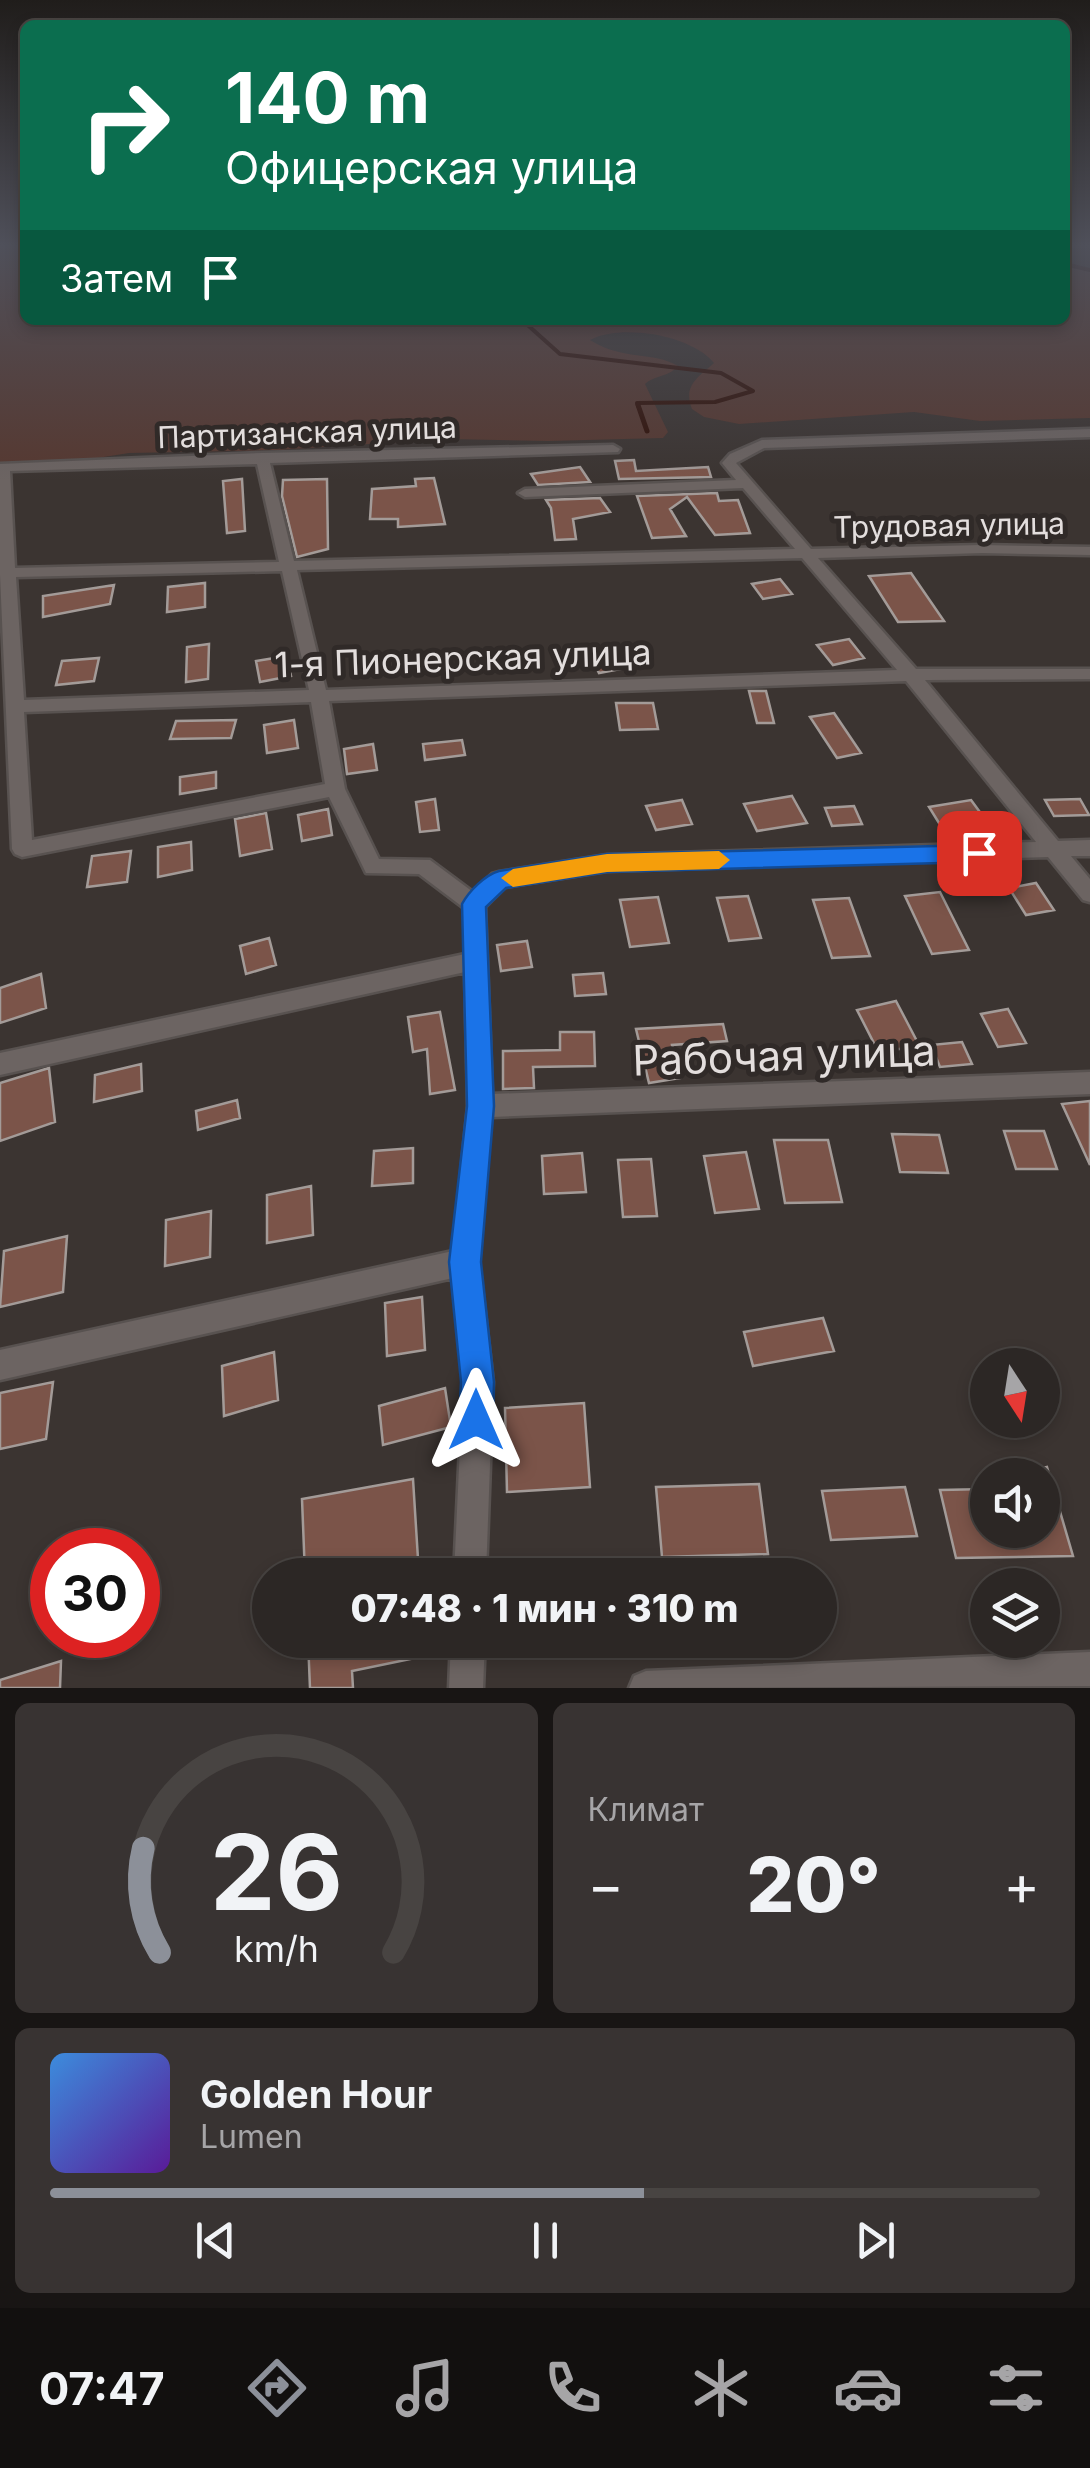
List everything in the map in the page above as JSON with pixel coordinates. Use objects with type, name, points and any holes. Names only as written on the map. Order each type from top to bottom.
[{"type":"street","points":[[1090,433],[762,444],[730,460],[745,484],[911,676],[1090,894]]},
{"type":"street","name":"Партизанская улица","points":[[6,573],[3,467],[612,449]]},
{"type":"street","points":[[262,457],[319,696],[335,789],[373,868],[423,866],[474,904],[480,1106],[465,1262],[478,1382],[471,1558]]},
{"type":"street","points":[[525,493],[745,484]]},
{"type":"street","name":"Трудовая улица","points":[[808,554],[982,549],[1090,551]]},
{"type":"street","points":[[335,789],[22,849],[18,706],[6,573],[808,554]]},
{"type":"street","name":"1-я Пионерская улица","points":[[18,706],[911,676],[1090,674]]},
{"type":"street","points":[[474,904],[499,880],[607,863],[1090,848]]},
{"type":"street","points":[[0,1064],[478,960]]},
{"type":"street","name":"Рабочая улица","points":[[480,1106],[1090,1083]]},
{"type":"street","points":[[0,1365],[465,1262]]},
{"type":"street","points":[[466,1688],[467,1658]]},
{"type":"street","points":[[646,1688],[1090,1669]]},
{"type":"shaded area","points":[[0,324],[1090,324],[1090,418],[980,421],[914,412],[739,424],[704,417],[692,409],[691,388],[714,363],[704,353],[673,339],[619,332],[590,340],[614,351],[678,366],[645,384],[668,432],[663,438],[447,439],[276,450],[129,453],[0,472]]},
{"type":"building","points":[[634,460],[636,471],[708,467],[711,477],[619,479],[615,461]]},
{"type":"building","points":[[580,467],[590,482],[538,485],[531,474]]},
{"type":"building","points":[[434,478],[445,524],[398,527],[398,519],[370,519],[372,489],[416,486],[415,479]]},
{"type":"building","points":[[242,479],[245,531],[227,533],[223,481]]},
{"type":"building","points":[[327,479],[328,549],[297,557],[282,496],[283,480]]},
{"type":"building","points":[[717,493],[719,501],[738,500],[750,533],[715,535],[687,497],[670,509],[686,536],[652,538],[637,496]]},
{"type":"building","points":[[600,498],[610,512],[573,519],[576,539],[555,540],[551,508],[546,500]]},
{"type":"building","points":[[911,573],[944,621],[898,622],[869,576]]},
{"type":"building","points":[[780,579],[792,594],[763,599],[752,584]]},
{"type":"building","points":[[205,583],[205,607],[167,612],[168,587]]},
{"type":"building","points":[[114,585],[110,604],[43,617],[43,596]]},
{"type":"building","points":[[849,639],[864,658],[833,665],[817,645]]},
{"type":"building","points":[[209,644],[208,679],[186,682],[187,647]]},
{"type":"building","points":[[625,646],[636,666],[599,673],[589,653]]},
{"type":"building","points":[[380,655],[381,674],[352,676],[352,657]]},
{"type":"building","points":[[287,656],[291,676],[260,682],[256,661]]},
{"type":"building","points":[[99,658],[94,681],[56,685],[62,661]]},
{"type":"building","points":[[749,691],[766,691],[774,723],[757,723]]},
{"type":"building","points":[[616,703],[653,703],[658,729],[620,730]]},
{"type":"building","points":[[834,713],[861,753],[837,758],[810,717]]},
{"type":"building","points":[[236,720],[231,738],[170,739],[176,721]]},
{"type":"building","points":[[294,720],[298,748],[267,753],[264,725]]},
{"type":"building","points":[[462,740],[465,755],[425,760],[423,744]]},
{"type":"building","points":[[373,744],[377,770],[347,774],[344,749]]},
{"type":"building","points":[[216,772],[216,788],[180,794],[180,777]]},
{"type":"building","points":[[792,796],[807,823],[757,831],[744,804]]},
{"type":"building","points":[[435,799],[439,830],[420,832],[416,802]]},
{"type":"building","points":[[1080,799],[1089,815],[1054,816],[1045,800]]},
{"type":"building","points":[[682,800],[692,824],[656,830],[646,806]]},
{"type":"building","points":[[971,800],[982,815],[939,823],[929,807]]},
{"type":"building","points":[[854,806],[862,824],[832,826],[825,808]]},
{"type":"building","points":[[328,809],[332,835],[302,841],[298,815]]},
{"type":"building","points":[[266,813],[272,849],[240,856],[235,819]]},
{"type":"building","points":[[191,842],[192,870],[158,877],[158,847]]},
{"type":"building","points":[[131,851],[127,882],[87,887],[92,856]]},
{"type":"building","points":[[1036,883],[1054,910],[1026,915],[1009,888]]},
{"type":"building","points":[[940,892],[969,950],[932,954],[905,896]]},
{"type":"building","points":[[748,896],[761,938],[729,941],[717,898]]},
{"type":"building","points":[[658,897],[669,943],[630,947],[620,900]]},
{"type":"building","points":[[849,898],[870,956],[832,958],[813,900]]},
{"type":"building","points":[[269,938],[276,965],[246,974],[240,946]]},
{"type":"building","points":[[527,941],[532,967],[501,971],[497,945]]},
{"type":"building","points":[[603,973],[606,994],[575,996],[573,975]]},
{"type":"building","points":[[41,974],[46,1008],[0,1023],[0,988]]},
{"type":"building","points":[[896,1001],[919,1045],[879,1053],[857,1010]]},
{"type":"building","points":[[1008,1009],[1026,1043],[998,1047],[981,1014]]},
{"type":"building","points":[[440,1012],[455,1090],[430,1094],[427,1049],[413,1052],[408,1017]]},
{"type":"building","points":[[723,1024],[727,1041],[672,1045],[680,1078],[649,1083],[636,1029]]},
{"type":"building","points":[[560,1032],[594,1032],[595,1066],[533,1067],[534,1088],[503,1089],[503,1051],[560,1050]]},
{"type":"building","points":[[962,1042],[972,1064],[940,1067],[931,1045]]},
{"type":"building","points":[[141,1064],[142,1091],[94,1102],[95,1075]]},
{"type":"building","points":[[49,1068],[55,1122],[0,1141],[0,1083]]},
{"type":"building","points":[[237,1100],[240,1118],[198,1130],[196,1111]]},
{"type":"building","points":[[1090,1101],[1090,1165],[1062,1104]]},
{"type":"building","points":[[1004,1131],[1044,1131],[1057,1169],[1016,1169]]},
{"type":"building","points":[[892,1134],[939,1135],[948,1173],[900,1172]]},
{"type":"building","points":[[774,1140],[828,1140],[842,1202],[785,1203]]},
{"type":"building","points":[[413,1148],[413,1183],[372,1186],[374,1151]]},
{"type":"building","points":[[746,1152],[759,1209],[715,1213],[704,1156]]},
{"type":"building","points":[[582,1153],[586,1192],[544,1194],[542,1156]]},
{"type":"building","points":[[651,1159],[657,1216],[623,1217],[618,1160]]},
{"type":"building","points":[[311,1186],[313,1235],[267,1243],[267,1195]]},
{"type":"building","points":[[211,1211],[210,1257],[165,1266],[166,1220]]},
{"type":"building","points":[[67,1236],[63,1292],[0,1307],[4,1251]]},
{"type":"building","points":[[422,1297],[425,1350],[387,1356],[385,1303]]},
{"type":"building","points":[[823,1318],[834,1351],[753,1366],[744,1332]]},
{"type":"building","points":[[274,1352],[278,1400],[224,1416],[222,1366]]},
{"type":"building","points":[[53,1382],[46,1439],[0,1449],[0,1393]]},
{"type":"building","points":[[445,1388],[451,1427],[383,1445],[379,1406]]},
{"type":"building","points":[[584,1403],[590,1487],[507,1492],[505,1408]]},
{"type":"building","points":[[413,1479],[418,1558],[304,1558],[302,1499]]},
{"type":"building","points":[[759,1484],[768,1554],[662,1557],[656,1487]]},
{"type":"building","points":[[905,1487],[917,1536],[831,1540],[822,1491]]},
{"type":"building","points":[[970,1489],[970,1548],[1060,1548],[1060,1512],[1073,1556],[956,1558],[940,1490]]},
{"type":"building","points":[[309,1658],[415,1658],[352,1671],[353,1688],[310,1688]]},
{"type":"building","points":[[61,1661],[60,1688],[0,1688],[0,1680]]},
{"type":"waterway","points":[[528,325],[560,354],[721,373],[753,391],[715,402],[637,403],[639,408]]},
{"type":"waterway","points":[[638,405],[647,431]]},
{"type":"slow traffic","points":[[513,878],[607,863],[719,860]]},
{"type":"route","points":[[476,1420],[478,1382],[465,1262],[480,1106],[474,904],[499,880],[607,863],[979,853]]}]
